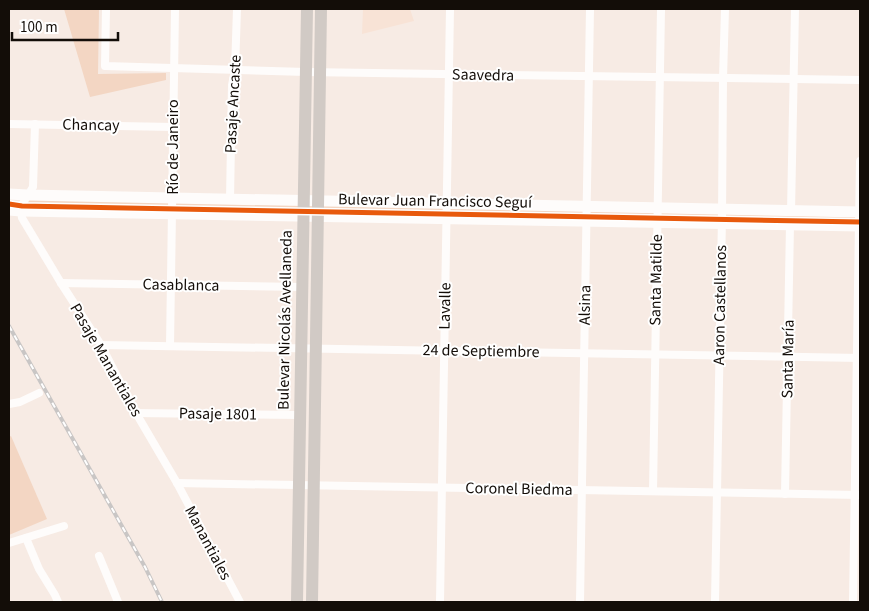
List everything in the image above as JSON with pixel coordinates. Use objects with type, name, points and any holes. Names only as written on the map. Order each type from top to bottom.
[{"type":"main road","name":"Bulevar Nicolás Avellaneda","points":[[297,602],[307,9]]},
{"type":"main road","name":"Bulevar Nicolás Avellaneda","points":[[312,602],[321,9]]},
{"type":"main road","name":"Bulevar Juan Francisco Seguí","points":[[9,194],[860,212]]},
{"type":"main road","name":"Bulevar Juan Francisco Seguí","points":[[9,210],[860,226]]},
{"type":"street","name":"Saavedra","points":[[106,9],[105,66],[306,72],[860,80]]},
{"type":"street","name":"Río de Janeiro","points":[[170,346],[175,9]]},
{"type":"street","name":"Pasaje Ancaste","points":[[230,199],[232,85],[235,70],[237,9]]},
{"type":"street","name":"Lavalle","points":[[440,602],[450,9]]},
{"type":"street","name":"Alsina","points":[[580,602],[590,9]]},
{"type":"street","name":"Santa Matilde","points":[[653,492],[661,9]]},
{"type":"street","name":"Aaron Castellanos","points":[[715,602],[725,9]]},
{"type":"street","points":[[791,211],[795,9]]},
{"type":"street","name":"Chancay","points":[[9,124],[173,127]]},
{"type":"street","points":[[21,211],[23,203],[33,187],[35,124]]},
{"type":"street","points":[[853,602],[858,495],[860,161]]},
{"type":"street","name":"Pasaje Manantiales","points":[[21,211],[22,218],[101,345],[136,413],[177,483]]},
{"type":"street","name":"Santa María","points":[[785,494],[790,225]]},
{"type":"street","name":"Casablanca","points":[[61,283],[302,287]]},
{"type":"street","name":"24 de Septiembre","points":[[101,345],[859,358]]},
{"type":"street","points":[[9,404],[20,402],[39,393]]},
{"type":"street","name":"Pasaje 1801","points":[[136,413],[300,415]]},
{"type":"street","name":"Coronel Biedma","points":[[177,483],[858,495]]},
{"type":"street","name":"Manantiales","points":[[177,483],[240,602]]},
{"type":"street","points":[[9,543],[64,526]]},
{"type":"street","points":[[26,538],[39,569],[58,602]]},
{"type":"street","points":[[99,556],[118,602]]},
{"type":"shaded area","points":[[64,9],[99,9],[98,74],[166,73],[166,80],[90,97]]},
{"type":"shaded area","points":[[363,9],[410,9],[414,21],[362,34]]},
{"type":"shaded area","points":[[28,195],[860,212],[860,226],[21,211]]},
{"type":"shaded area","points":[[11,436],[47,519],[9,535],[9,437]]},
{"type":"railway","points":[[9,326],[145,567],[162,602]]},
{"type":"cycle path","points":[[9,204],[22,206],[860,222]]}]
